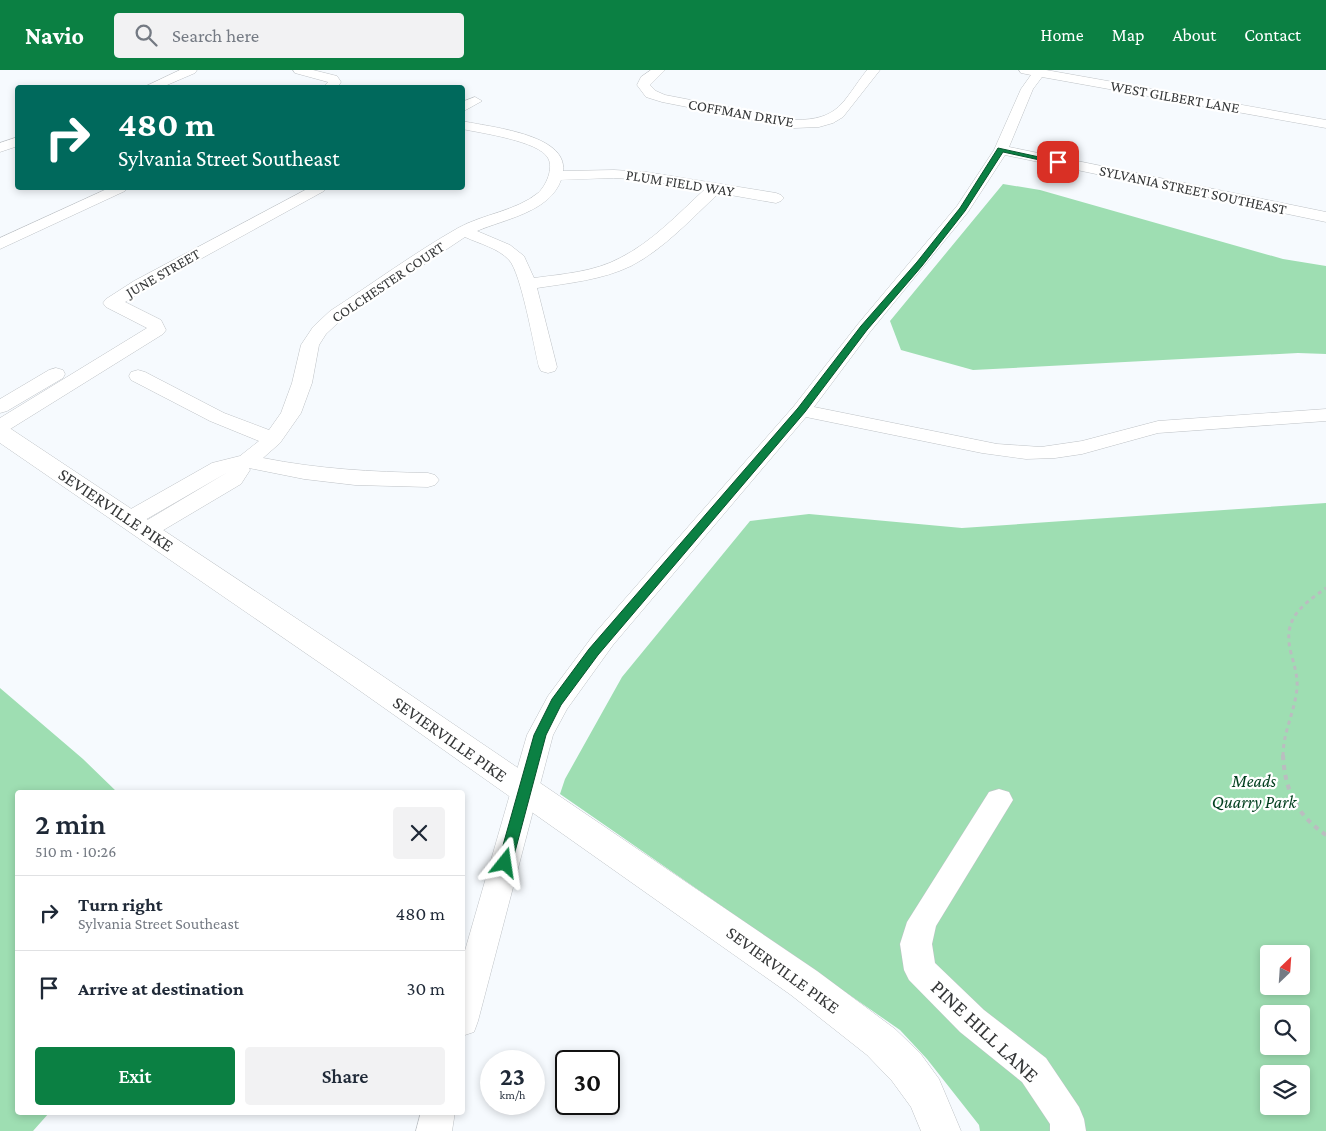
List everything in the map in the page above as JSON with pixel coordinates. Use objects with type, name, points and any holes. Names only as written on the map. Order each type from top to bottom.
[{"type":"street","points":[[155,85],[190,70]]},
{"type":"street","points":[[299,70],[325,76],[332,85]]},
{"type":"street","name":"COFFMAN DRIVE","points":[[659,70],[645,80],[643,85],[646,90],[657,96],[794,124],[810,124],[832,118],[840,112],[874,70]]},
{"type":"street","points":[[465,1010],[540,735],[556,703],[604,639],[802,410],[864,328],[963,209],[1001,150],[1034,71]]},
{"type":"street","name":"WEST GILBERT LANE","points":[[1034,71],[1326,124]]},
{"type":"street","points":[[465,106],[475,101]]},
{"type":"street","points":[[465,126],[541,145],[551,151],[556,159],[555,176]]},
{"type":"street","points":[[0,148],[15,142]]},
{"type":"street","name":"SYLVANIA STREET SOUTHEAST","points":[[1001,150],[1326,217]]},
{"type":"street","name":"PLUM FIELD WAY","points":[[555,176],[614,174],[646,176],[776,198]]},
{"type":"street","name":"COLCHESTER COURT","points":[[138,525],[234,479],[247,461],[273,438],[291,414],[302,383],[310,345],[318,331],[336,315],[464,231],[532,203],[554,185],[555,176]]},
{"type":"street","points":[[528,284],[581,276],[615,267],[637,255],[716,188]]},
{"type":"street","points":[[0,244],[116,190]]},
{"type":"street","name":"JUNE STREET","points":[[0,427],[157,330],[155,324],[112,303],[148,280],[314,190]]},
{"type":"street","points":[[464,231],[504,248],[518,259],[528,284],[548,367]]},
{"type":"street","points":[[0,407],[125,334],[145,320]]},
{"type":"street","points":[[138,376],[217,417],[273,438]]},
{"type":"street","points":[[802,410],[986,448],[1026,453],[1054,452],[1080,448],[1158,427],[1326,415]]},
{"type":"street","name":"SEVIERVILLE PIKE","points":[[0,432],[686,900],[804,983],[882,1042],[906,1067],[925,1093],[941,1131]]},
{"type":"street","points":[[247,461],[304,472],[355,478],[428,480]]},
{"type":"street","name":"PINE HILL LANE","points":[[999,800],[922,922],[916,944],[920,970],[972,1021],[1034,1070],[1066,1119],[1068,1131]]},
{"type":"street","points":[[434,1131],[437,1115]]},
{"type":"path","points":[[1326,588],[1298,610],[1290,620],[1288,643],[1297,682],[1296,695],[1284,739],[1284,761],[1288,783],[1298,810],[1311,824],[1326,835]]},
{"type":"green space","points":[[1003,184],[1040,190],[1283,259],[1326,266],[1326,354],[1298,353],[973,370],[901,350],[890,321]]},
{"type":"green space","name":"Meads Quarry Park","points":[[1326,503],[1326,1131],[980,1131],[979,1125],[927,1059],[900,1030],[560,794],[565,779],[622,677],[750,521],[809,514],[962,528]]},
{"type":"green space","points":[[0,688],[83,759],[115,790],[15,790],[15,1115],[47,1115],[33,1131],[0,1131]]},
{"type":"route","points":[[505,863],[540,735],[556,703],[573,678],[604,639],[802,410],[864,328],[963,209],[1001,150],[1058,162]]}]
